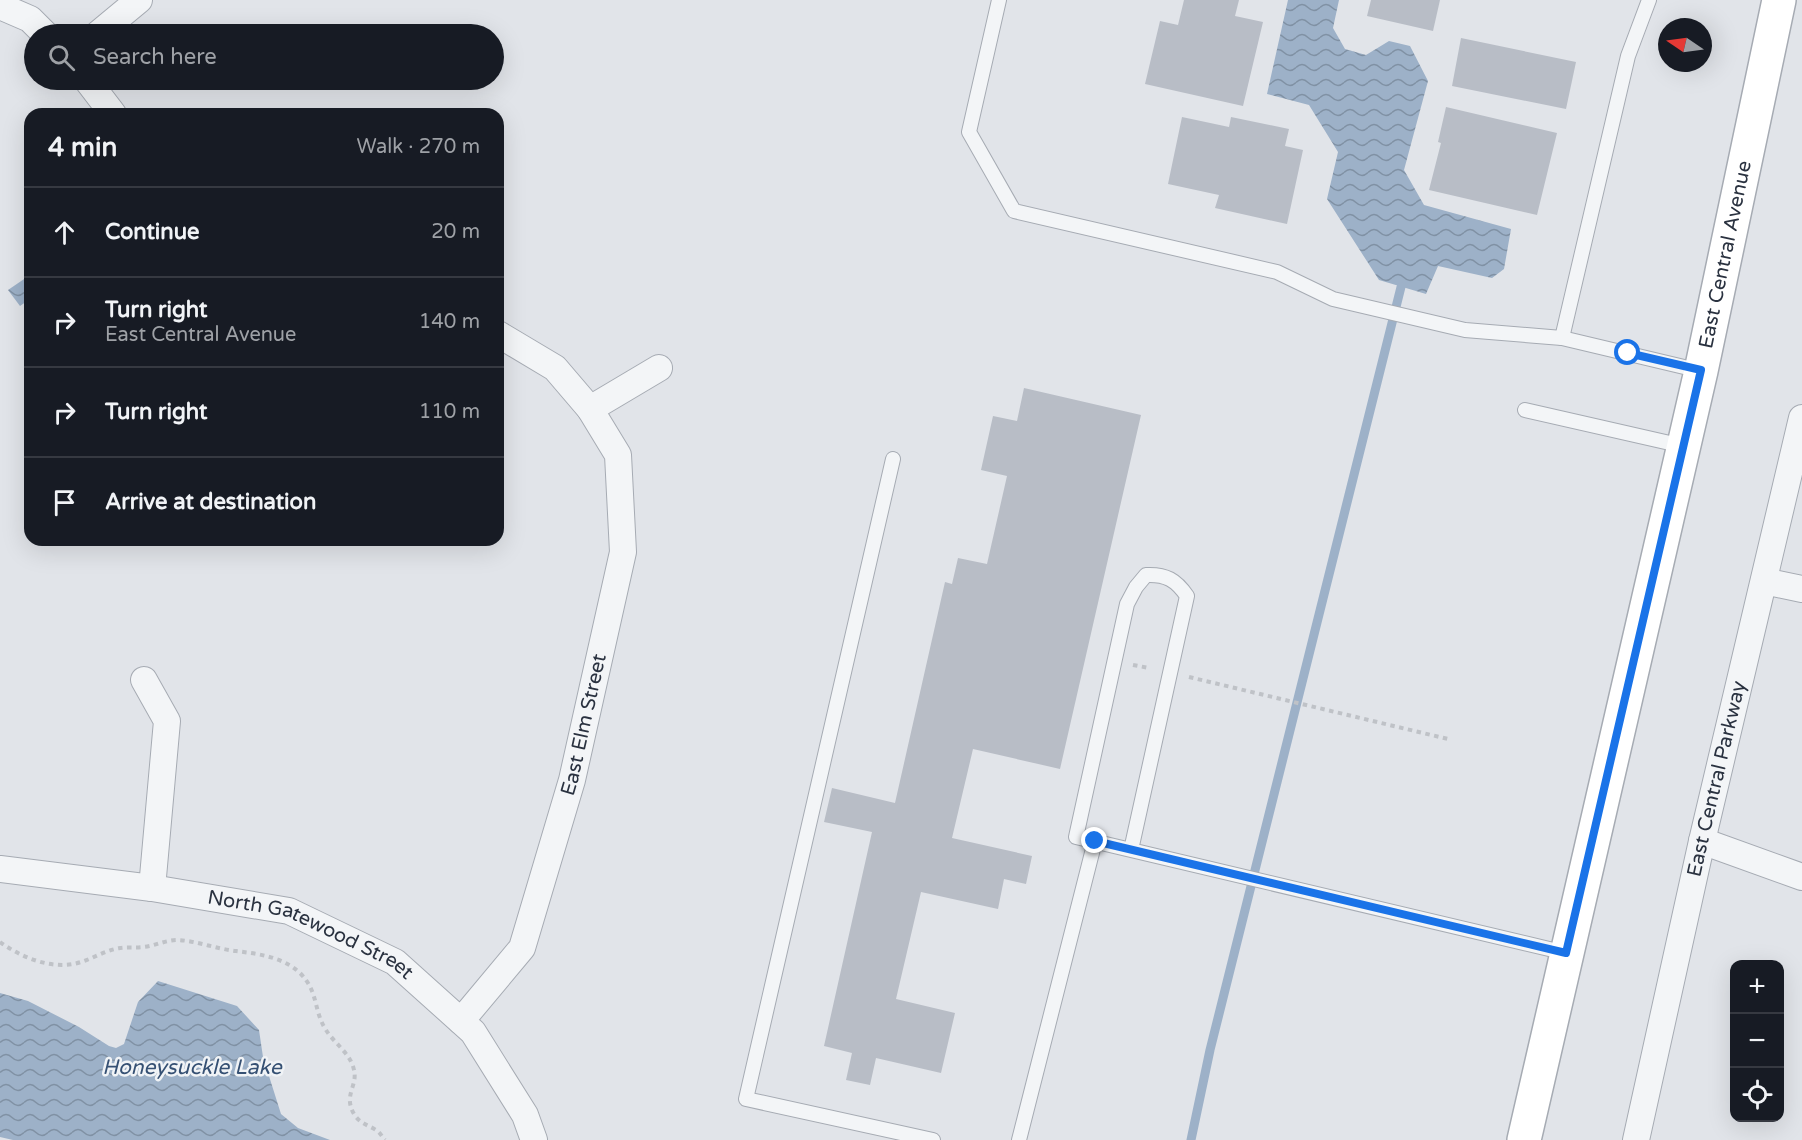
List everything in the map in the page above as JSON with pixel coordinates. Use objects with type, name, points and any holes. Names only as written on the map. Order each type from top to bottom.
[{"type":"main road","name":"East Central Avenue","points":[[1524,1140],[1701,370],[1779,0]]},
{"type":"street","points":[[110,24],[139,0]]},
{"type":"street","points":[[0,6],[30,19],[35,24]]},
{"type":"street","points":[[95,90],[108,108]]},
{"type":"street","name":"East Elm Street","points":[[461,1021],[522,948],[572,780],[623,552],[618,455],[590,410],[555,368],[504,338]]},
{"type":"street","points":[[590,410],[659,368]]},
{"type":"street","name":"East Central Parkway","points":[[1636,1140],[1702,841],[1802,418]]},
{"type":"street","points":[[1764,581],[1802,590]]},
{"type":"street","points":[[144,680],[166,721],[152,888]]},
{"type":"street","points":[[1702,841],[1802,877]]},
{"type":"street","name":"North Gatewood Street","points":[[0,869],[152,888],[289,911],[395,963],[473,1032],[525,1115],[534,1140]]},
{"type":"lane","points":[[999,0],[969,132],[1014,211],[1277,272],[1308,289],[1333,299],[1465,330],[1562,338],[1701,370]]},
{"type":"lane","points":[[1562,338],[1628,56],[1649,0]]},
{"type":"lane","points":[[1525,410],[1683,446]]},
{"type":"lane","points":[[893,459],[746,1099],[933,1140]]},
{"type":"lane","points":[[1131,850],[1187,597],[1178,584],[1160,575],[1146,575],[1127,604],[1076,837],[1566,953]]},
{"type":"lane","points":[[1019,1140],[1095,841]]},
{"type":"path","points":[[1220,684],[1448,739]]},
{"type":"path","points":[[0,942],[29,959],[58,965],[78,963],[120,948],[144,947],[164,941],[178,940],[283,961],[298,971],[310,985],[317,1003],[319,1019],[350,1059],[355,1072],[349,1099],[355,1115],[365,1125],[377,1130],[385,1140]]},
{"type":"water","points":[[1288,0],[1339,0],[1333,28],[1345,49],[1366,55],[1389,41],[1410,46],[1428,81],[1404,170],[1424,205],[1511,229],[1504,269],[1492,278],[1438,266],[1426,294],[1379,280],[1327,199],[1338,152],[1309,105],[1267,94]]},
{"type":"water","points":[[24,279],[24,303],[20,306],[8,290]]},
{"type":"water","name":"Honeysuckle Lake","points":[[158,981],[237,1006],[259,1030],[263,1057],[281,1114],[298,1128],[330,1140],[13,1140],[0,1137],[0,993],[28,1001],[116,1048],[124,1044],[138,1002]]},
{"type":"building","points":[[1184,0],[1239,0],[1235,16],[1263,22],[1243,106],[1145,84],[1160,21],[1178,25]]},
{"type":"building","points":[[1371,0],[1440,0],[1433,31],[1367,16]]},
{"type":"building","points":[[1461,38],[1576,62],[1566,109],[1452,86]]},
{"type":"building","points":[[1446,107],[1557,133],[1537,215],[1429,190],[1441,143],[1438,142]]},
{"type":"building","points":[[1182,117],[1229,127],[1231,117],[1289,129],[1285,146],[1303,150],[1287,224],[1215,208],[1219,195],[1168,184]]},
{"type":"building","points":[[1024,388],[1141,415],[1060,769],[973,749],[952,838],[1032,856],[1026,884],[1004,879],[998,909],[921,892],[896,999],[955,1013],[941,1073],[876,1058],[870,1085],[846,1080],[852,1053],[824,1046],[872,832],[824,822],[832,788],[895,803],[945,582],[952,584],[958,558],[987,564],[1007,476],[981,470],[993,416],[1017,421]]},
{"type":"waterway","points":[[1191,1140],[1210,1050],[1401,287]]},
{"type":"route","points":[[1095,841],[1566,953],[1701,370],[1628,353]]}]
